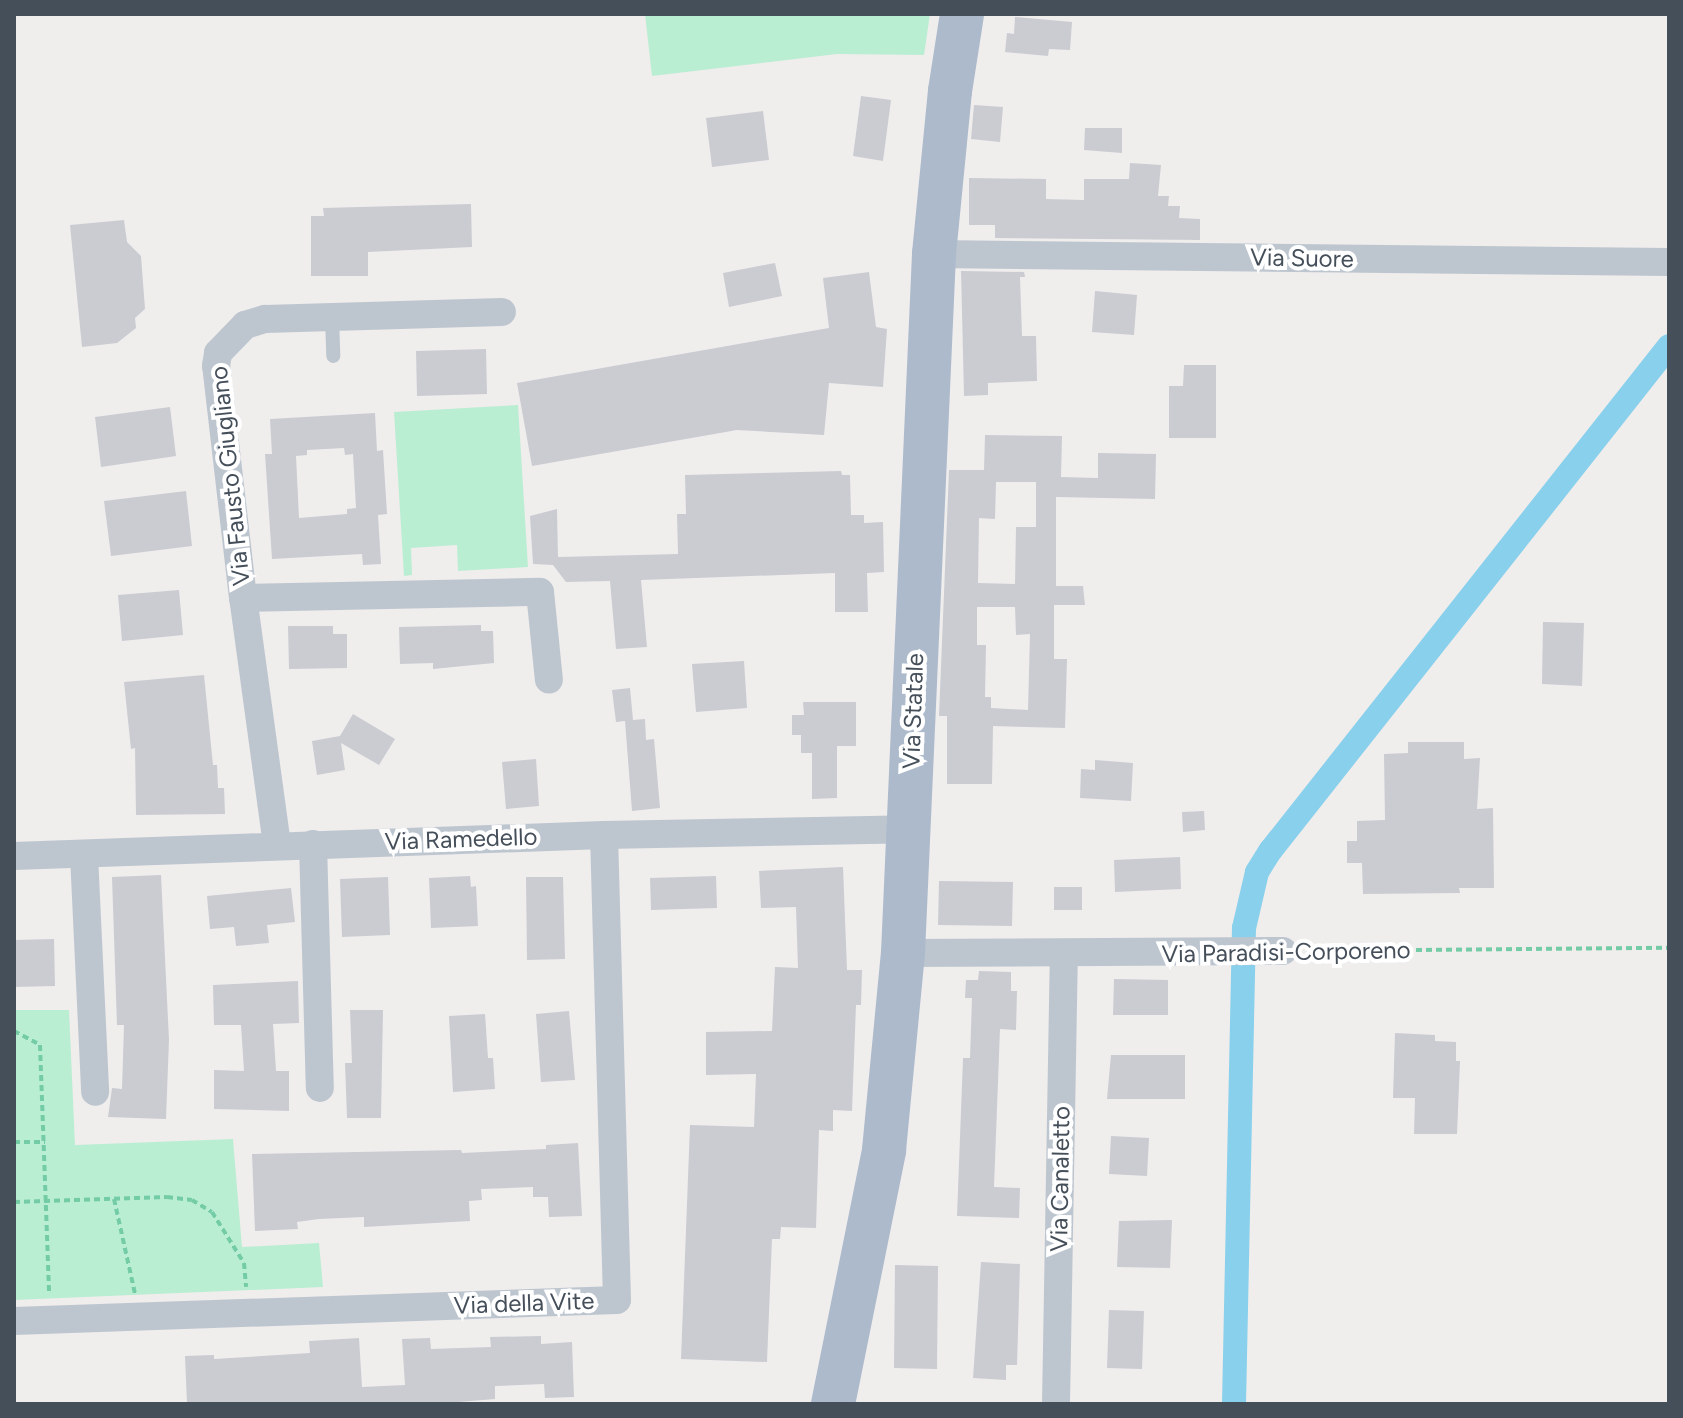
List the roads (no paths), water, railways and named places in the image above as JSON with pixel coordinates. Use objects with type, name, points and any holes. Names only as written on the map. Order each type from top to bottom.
[{"type":"main road","name":"Via Statale","points":[[833,1404],[884,1150],[903,953],[934,254],[950,91],[962,14]]},
{"type":"street","name":"Via Suore","points":[[934,254],[1669,262]]},
{"type":"street","name":"Via Fausto Giugliano","points":[[277,845],[243,598],[216,366],[218,353],[245,325],[265,319],[502,312]]},
{"type":"street","points":[[243,598],[540,592],[549,680]]},
{"type":"street","name":"Via Ramedello","points":[[14,856],[604,835],[909,829]]},
{"type":"street","name":"Via della Vite","points":[[14,1321],[617,1300],[604,835]]},
{"type":"street","points":[[313,844],[320,1088]]},
{"type":"street","points":[[84,855],[95,1092]]},
{"type":"street","name":"Via Paradisi-Corporeno","points":[[903,953],[1217,954],[1283,951]]},
{"type":"street","name":"Via Canaletto","points":[[1056,1404],[1064,953]]},
{"type":"lane","points":[[332,318],[333,356]]},
{"type":"waterway","points":[[1234,1404],[1244,928],[1257,872],[1271,850],[1669,346]]}]
